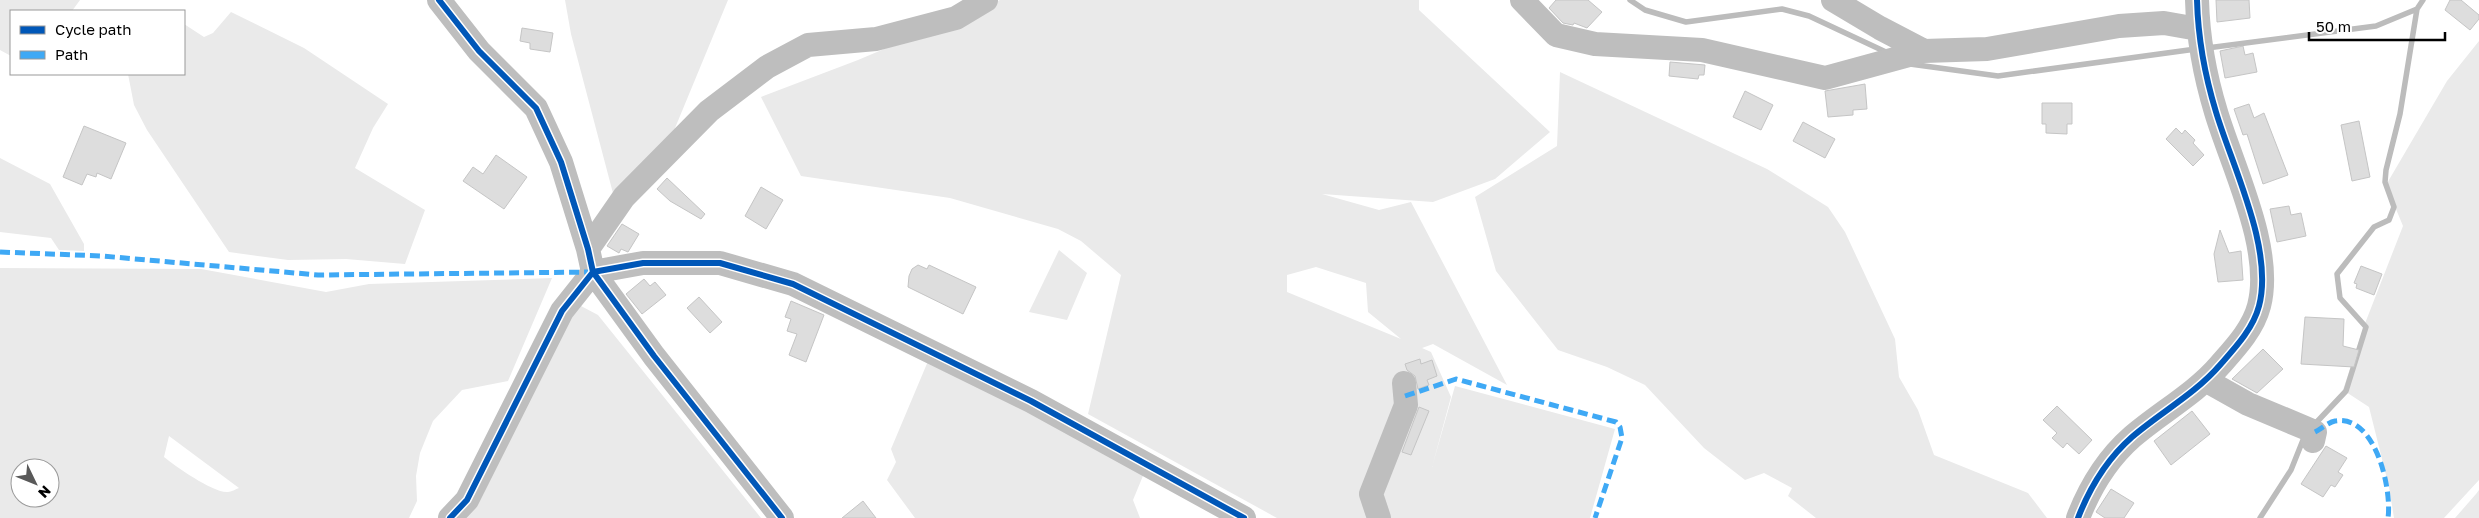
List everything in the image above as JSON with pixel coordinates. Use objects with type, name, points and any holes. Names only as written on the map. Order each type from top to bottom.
[{"type":"street","points":[[439,0],[479,51],[536,108],[561,162],[588,249],[593,272],[654,356],[782,518]]},
{"type":"street","points":[[588,249],[624,197],[709,111],[766,66],[808,45],[876,39],[956,18],[986,0]]},
{"type":"street","points":[[1522,0],[1556,35],[1594,44],[1702,50],[1825,78],[1907,55],[1987,49],[2119,26],[2164,23],[2198,30]]},
{"type":"street","points":[[1833,0],[1880,28],[1907,55]]},
{"type":"street","points":[[2078,518],[2098,477],[2120,449],[2132,437],[2207,381],[2236,347],[2252,322],[2259,305],[2262,279],[2250,210],[2215,111],[2198,30],[2197,0]]},
{"type":"street","points":[[450,518],[467,500],[562,311],[593,272],[643,263],[720,264],[793,284],[1031,401],[1244,518]]},
{"type":"street","points":[[2207,381],[2248,404],[2315,432],[2314,441]]},
{"type":"street","points":[[1379,518],[1371,494],[1406,405],[1404,383]]},
{"type":"shaded area","points":[[0,0],[80,0],[73,10],[10,10],[10,55],[0,50]]},
{"type":"shaded area","points":[[565,0],[728,0],[668,145],[614,197],[571,34]]},
{"type":"shaded area","points":[[1000,0],[1419,0],[1419,10],[1550,132],[1495,179],[1433,202],[1322,194],[1379,210],[1411,202],[1507,385],[1433,344],[1422,348],[1431,352],[1451,397],[1432,467],[1455,386],[1615,429],[1590,518],[1277,518],[1088,414],[1121,275],[1081,241],[1058,229],[950,198],[801,176],[761,97],[858,60]],"holes":[[[1316,267],[1366,283],[1368,312],[1401,339],[1287,292],[1287,275]]]},
{"type":"shaded area","points":[[231,12],[304,48],[388,104],[373,128],[355,168],[425,210],[405,264],[346,259],[288,260],[229,252],[147,130],[134,105],[128,75],[185,75],[185,25],[204,37],[213,33]]},
{"type":"shaded area","points":[[2479,41],[2479,480],[2444,518],[2394,518],[2389,487],[2369,407],[2343,390],[2364,326],[2403,226],[2386,185],[2447,81]]},
{"type":"shaded area","points":[[1560,72],[1767,169],[1828,207],[1845,232],[1895,339],[1899,377],[1918,410],[1934,455],[2028,493],[2047,518],[1816,518],[1788,496],[1792,488],[1764,473],[1745,480],[1704,448],[1645,385],[1607,367],[1558,350],[1496,271],[1475,197],[1557,146]]},
{"type":"shaded area","points":[[0,158],[50,184],[84,244],[84,251],[59,250],[51,238],[0,232]]},
{"type":"shaded area","points":[[1059,250],[1087,273],[1067,320],[1029,312]]},
{"type":"shaded area","points":[[0,268],[201,269],[326,292],[369,284],[552,278],[508,381],[462,390],[433,421],[420,453],[416,476],[417,501],[409,518],[0,518]],"holes":[[[169,436],[239,488],[228,492],[214,489],[195,479],[169,461],[164,457]]]},
{"type":"shaded area","points":[[581,306],[598,315],[761,518],[461,518],[566,323]]},
{"type":"shaded area","points":[[931,354],[1145,471],[1133,500],[1140,518],[915,518],[887,480],[896,462],[891,449]]},
{"type":"shaded area","points":[[2479,490],[2479,518],[2455,518],[2476,494]]},
{"type":"building","points":[[1556,0],[1588,0],[1602,12],[1587,28],[1574,23],[1573,25],[1563,23],[1549,8]]},
{"type":"building","points":[[2216,0],[2249,0],[2250,18],[2217,22]]},
{"type":"building","points":[[2450,0],[2461,0],[2479,15],[2479,19],[2470,30],[2445,10]]},
{"type":"building","points":[[522,28],[553,33],[550,52],[530,49],[530,43],[520,41]]},
{"type":"building","points":[[2243,46],[2245,55],[2253,53],[2257,72],[2225,78],[2220,51]]},
{"type":"building","points":[[1670,62],[1705,65],[1704,75],[1699,75],[1698,79],[1669,76]]},
{"type":"building","points":[[1865,84],[1867,109],[1853,110],[1853,115],[1828,117],[1825,91]]},
{"type":"building","points":[[1745,91],[1773,105],[1761,130],[1733,117]]},
{"type":"building","points":[[2042,103],[2072,103],[2072,124],[2067,124],[2067,134],[2046,133],[2046,124],[2042,124]]},
{"type":"building","points":[[2249,104],[2254,118],[2264,113],[2288,175],[2263,184],[2247,134],[2243,135],[2234,109]]},
{"type":"building","points":[[2359,121],[2370,177],[2352,181],[2341,125]]},
{"type":"building","points":[[1803,122],[1835,139],[1825,158],[1793,141]]},
{"type":"building","points":[[84,126],[126,143],[111,179],[97,173],[96,177],[87,174],[82,185],[63,177]]},
{"type":"building","points":[[2176,128],[2182,134],[2185,130],[2195,140],[2193,143],[2204,155],[2193,166],[2166,139]]},
{"type":"building","points":[[496,155],[527,177],[504,209],[463,181],[473,167],[483,174]]},
{"type":"building","points":[[667,178],[705,214],[701,219],[670,201],[657,189]]},
{"type":"building","points":[[761,187],[783,200],[766,229],[745,216]]},
{"type":"building","points":[[2289,206],[2291,215],[2301,213],[2306,236],[2277,242],[2270,209]]},
{"type":"building","points":[[622,224],[639,234],[628,252],[621,249],[619,253],[607,246]]},
{"type":"building","points":[[2220,230],[2229,253],[2241,251],[2243,280],[2218,282],[2214,254]]},
{"type":"building","points":[[918,265],[927,269],[929,265],[976,287],[963,314],[908,287],[912,269]]},
{"type":"building","points":[[2361,266],[2382,274],[2374,295],[2356,288],[2357,284],[2354,283]]},
{"type":"building","points":[[644,279],[650,286],[655,282],[666,295],[642,314],[626,294]]},
{"type":"building","points":[[699,297],[722,322],[710,333],[687,308]]},
{"type":"building","points":[[791,301],[824,315],[806,362],[789,355],[797,334],[787,331],[791,319],[785,317]]},
{"type":"building","points":[[2305,317],[2344,319],[2343,346],[2359,350],[2354,367],[2301,364]]},
{"type":"building","points":[[2263,349],[2283,369],[2257,393],[2232,379]]},
{"type":"building","points":[[1420,359],[1421,364],[1432,360],[1437,376],[1427,380],[1429,385],[1418,389],[1415,376],[1407,370],[1405,364]]},
{"type":"building","points":[[2057,406],[2092,440],[2079,454],[2067,443],[2063,448],[2052,438],[2057,433],[2043,420]]},
{"type":"building","points":[[1419,407],[1429,411],[1411,455],[1402,452]]},
{"type":"building","points":[[2192,411],[2210,434],[2171,465],[2154,441]]},
{"type":"building","points":[[2326,446],[2347,458],[2338,472],[2343,475],[2335,487],[2331,485],[2323,497],[2301,484]]},
{"type":"building","points":[[2111,489],[2134,503],[2124,518],[2105,518],[2096,512]]},
{"type":"building","points":[[863,501],[876,518],[842,518]]},
{"type":"waterway","points":[[1630,0],[1645,10],[1686,22],[1782,9],[1809,16],[1888,53]]},
{"type":"waterway","points":[[2313,426],[2346,391],[2366,327],[2340,298],[2337,274],[2374,227],[2389,220],[2394,207],[2385,182],[2386,170],[2400,114],[2417,9],[2423,0]]},
{"type":"waterway","points":[[2207,48],[2376,26],[2417,9]]},
{"type":"waterway","points":[[1910,64],[1998,76],[2196,49]]},
{"type":"waterway","points":[[2260,518],[2291,470],[2305,435]]},
{"type":"marked path","points":[[0,252],[102,256],[318,275],[593,272]]},
{"type":"marked path","points":[[1405,396],[1456,379],[1616,422],[1620,427],[1622,438],[1595,518]]},
{"type":"marked path","points":[[2315,432],[2335,421],[2349,422],[2361,429],[2371,441],[2384,473],[2389,506],[2388,518]]},
{"type":"cycle path","points":[[439,0],[479,51],[536,108],[561,162],[588,249],[593,272],[654,356],[782,518]]},
{"type":"cycle path","points":[[2078,518],[2088,495],[2107,464],[2132,437],[2189,394],[2210,375],[2243,338],[2259,306],[2262,284],[2261,259],[2256,234],[2209,85],[2201,42],[2197,0]]},
{"type":"cycle path","points":[[450,518],[467,500],[562,311],[593,272],[643,263],[720,263],[793,284],[1031,401],[1244,518]]}]
